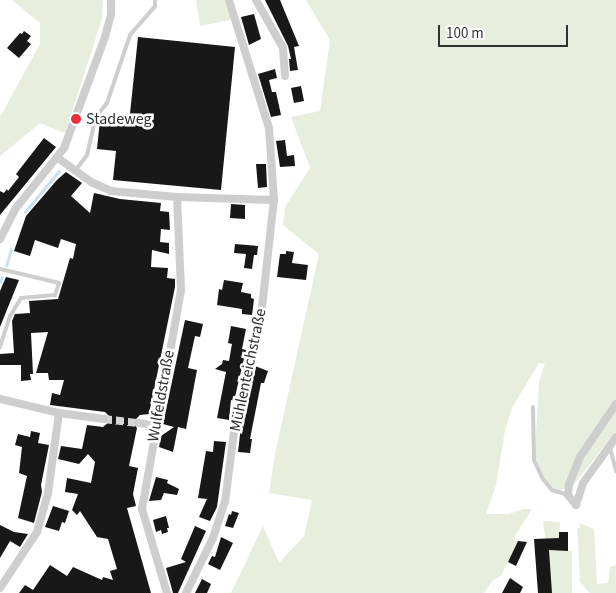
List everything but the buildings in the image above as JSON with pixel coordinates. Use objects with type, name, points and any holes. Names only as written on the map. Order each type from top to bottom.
[{"type":"street","points":[[0,239],[16,208],[58,158],[76,119],[104,37],[111,14],[111,0]]},
{"type":"street","name":"Mühlenteichstraße","points":[[186,593],[213,538],[225,502],[236,416],[260,326],[274,200],[268,128],[229,0]]},
{"type":"street","points":[[256,0],[283,48],[284,76]]},
{"type":"street","points":[[58,158],[91,182],[111,191],[274,200]]},
{"type":"street","name":"Wulfeldstraße","points":[[167,593],[142,509],[181,289],[177,196]]},
{"type":"street","points":[[0,400],[59,413],[104,419]]},
{"type":"street","points":[[616,404],[580,457],[569,484],[568,494],[576,505],[583,483],[610,451],[616,437]]},
{"type":"street","points":[[0,588],[37,532],[48,493],[59,413]]},
{"type":"street","points":[[138,423],[156,425]]},
{"type":"lane","points":[[76,171],[87,155],[96,117],[107,103],[130,35],[155,6],[155,0]]},
{"type":"lane","points":[[0,268],[60,283],[55,295],[21,298],[10,316],[0,347]]},
{"type":"lane","points":[[533,407],[534,460],[543,479],[552,490],[568,494]]},
{"type":"lane","points":[[610,451],[616,471]]},
{"type":"green space","points":[[12,0],[103,0],[102,19],[65,133],[40,123],[0,156],[0,117],[40,44],[40,23]]},
{"type":"green space","points":[[196,0],[229,0],[235,19],[200,26]]},
{"type":"green space","points":[[306,0],[616,0],[616,431],[572,487],[557,491],[547,483],[538,468],[535,451],[539,381],[545,364],[539,363],[512,408],[505,430],[496,485],[486,514],[509,514],[523,509],[532,509],[513,539],[518,541],[501,576],[493,580],[484,593],[231,593],[263,526],[279,563],[304,536],[312,500],[269,493],[275,454],[319,254],[283,225],[285,207],[310,168],[291,117],[320,111],[330,40]]},
{"type":"green space","points":[[543,521],[560,522],[559,550],[572,551],[572,593],[552,593]]},
{"type":"green space","points":[[577,522],[594,529],[597,584],[608,583],[610,567],[616,565],[616,593],[590,593],[580,582],[577,528],[580,528],[580,524]]},
{"type":"waterway","points":[[25,212],[59,171]]},
{"type":"waterway","points":[[6,266],[11,250]]},
{"type":"waterway","points":[[0,282],[2,277]]},
{"type":"tunnel","points":[[104,419],[138,423]]},
{"type":"place","name":"Stadeweg","points":[[76,119]]}]
